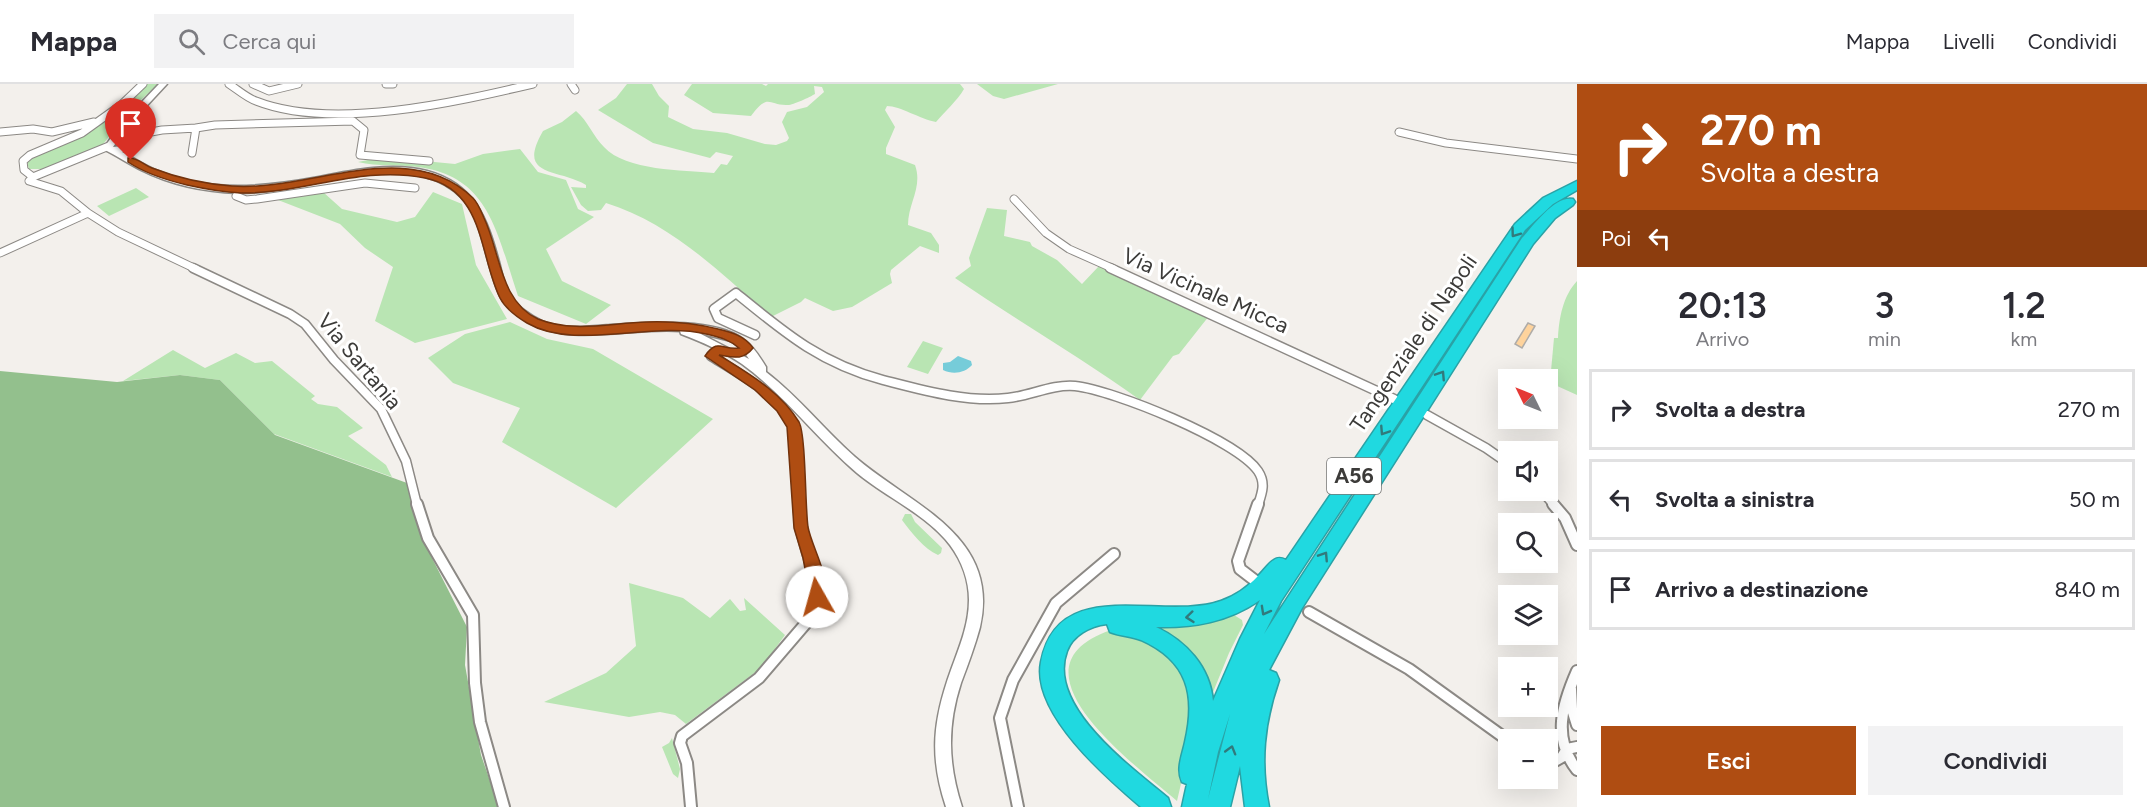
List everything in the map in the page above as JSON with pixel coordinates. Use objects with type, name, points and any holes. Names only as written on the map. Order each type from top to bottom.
[{"type":"highway","name":"Tangenziale di Napoli","points":[[1194,807],[1220,714],[1249,640],[1274,595],[1520,227],[1548,201],[1577,185]]},
{"type":"highway","name":"Tangenziale di Napoli","points":[[1218,807],[1229,759],[1250,691],[1265,654],[1302,607],[1527,240],[1550,215],[1577,196]]},
{"type":"highway","points":[[1162,802],[1086,738],[1067,717],[1052,680],[1056,647],[1066,632],[1080,622],[1096,616],[1178,618],[1203,616],[1231,609],[1254,595],[1269,582],[1286,559],[1320,527]]},
{"type":"highway","points":[[1257,807],[1251,769],[1253,728],[1265,687],[1302,607]]},
{"type":"highway","points":[[1162,802],[1085,725],[1064,686],[1062,671],[1072,645],[1083,634],[1095,628],[1130,627],[1156,637],[1182,657],[1198,685],[1201,718],[1183,807]]},
{"type":"street","points":[[143,84],[82,133],[30,154],[23,161],[24,170],[33,177],[147,134],[162,130],[196,129],[215,125],[353,122],[364,127],[366,131],[362,157],[429,161]]},
{"type":"street","points":[[112,147],[122,128],[163,84]]},
{"type":"street","points":[[230,84],[258,103],[317,113],[338,114],[418,107],[532,84]]},
{"type":"street","points":[[253,84],[269,92],[298,84]]},
{"type":"street","points":[[386,84],[393,84]]},
{"type":"street","points":[[0,133],[33,129],[52,132],[99,121]]},
{"type":"street","points":[[122,128],[130,159]]},
{"type":"street","points":[[192,153],[196,129]]},
{"type":"street","points":[[1399,132],[1446,143],[1577,159]]},
{"type":"street","points":[[112,147],[146,170],[235,193],[246,200],[365,183],[416,188]]},
{"type":"street","points":[[235,193],[246,189],[285,186],[376,170],[420,173],[439,179],[462,192],[476,209],[501,289],[522,315],[557,329],[588,331],[673,326],[692,327],[729,335],[745,346],[768,379]]},
{"type":"street","name":"Via Sartania","points":[[33,177],[29,181],[33,184],[61,191],[88,213],[118,232],[290,314],[305,324],[334,360],[381,409],[406,461],[428,538],[473,615],[475,683],[480,722],[504,807]]},
{"type":"street","name":"Via Vicinale Micca","points":[[1014,199],[1046,233],[1069,249],[1394,399]]},
{"type":"street","points":[[0,253],[88,213]]},
{"type":"street","points":[[719,350],[742,352],[745,346],[756,341],[755,335],[715,315],[714,309],[736,293],[773,324],[820,357],[893,381],[990,400],[1019,397],[1068,385],[1146,407],[1242,455],[1264,479],[1264,487],[1238,561],[1240,569],[1257,582]]},
{"type":"street","points":[[673,326],[745,361],[768,379],[851,461],[945,530],[970,567],[976,604],[975,618],[940,732],[940,756],[954,807]]},
{"type":"street","points":[[719,350],[721,336],[729,335]]},
{"type":"street","points":[[691,807],[687,763],[680,743],[682,736],[759,678],[775,662],[813,615],[817,597],[817,585],[811,558],[801,528],[794,426],[781,407],[719,350]]},
{"type":"street","points":[[1427,416],[1498,456]]},
{"type":"street","points":[[1550,501],[1565,518],[1577,545]]},
{"type":"street","points":[[1018,807],[1000,718],[1013,680],[1056,603],[1114,554]]},
{"type":"street","points":[[1302,607],[1409,669],[1498,734]]},
{"type":"street","points":[[1576,769],[1568,760],[1571,750],[1562,711],[1577,671]]},
{"type":"street","points":[[1571,688],[1572,709],[1577,725]]},
{"type":"street","points":[[1558,758],[1571,750]]},
{"type":"street","points":[[1558,763],[1576,769]]},
{"type":"green space","points":[[146,84],[158,84],[127,113],[101,147],[45,171],[29,169],[27,162],[29,158],[64,142]]},
{"type":"green space","points":[[627,84],[652,84],[669,106],[668,117],[693,129],[727,133],[776,145],[789,138],[782,122],[787,112],[807,107],[824,92],[822,87],[814,86],[815,94],[790,105],[765,102],[751,116],[713,113],[684,95],[692,84],[762,84],[766,86],[768,84],[960,84],[964,89],[936,122],[892,107],[887,106],[885,110],[895,127],[886,148],[886,154],[915,165],[917,173],[908,225],[931,233],[939,245],[939,253],[920,246],[891,270],[892,283],[852,307],[833,311],[805,298],[771,317],[714,267],[674,236],[630,212],[606,203],[601,210],[588,211],[581,205],[571,187],[586,188],[586,185],[553,173],[537,164],[534,157],[536,146],[543,131],[562,122],[576,111],[604,147],[626,161],[656,168],[714,173],[721,164],[727,165],[733,156],[716,152],[710,158],[653,143],[598,110],[616,98]]},
{"type":"green space","points":[[977,84],[1058,84],[1004,99],[993,96]]},
{"type":"green space","points":[[520,149],[538,172],[566,180],[578,209],[594,217],[546,249],[562,281],[611,305],[586,324],[518,296],[504,251],[487,212],[476,195],[461,182],[442,173],[418,167],[358,162],[383,157],[455,164],[483,154]]},
{"type":"green space","points":[[136,188],[149,197],[109,216],[97,206]]},
{"type":"green space","points":[[323,192],[342,209],[397,222],[415,217],[433,192],[462,204],[476,265],[507,319],[415,343],[375,321],[393,267],[365,248],[340,224],[278,200]]},
{"type":"green space","points":[[987,208],[1007,210],[1004,236],[1030,242],[1032,246],[1057,260],[1082,284],[1099,266],[1209,316],[1179,354],[1173,356],[1140,400],[955,278],[971,266],[969,258]]},
{"type":"green space","points":[[1577,281],[1577,395],[1558,386],[1558,369],[1551,369],[1554,338],[1558,338],[1563,308]]},
{"type":"green space","points":[[510,322],[547,339],[593,349],[713,419],[616,508],[502,442],[520,408],[453,383],[428,358],[465,334]]},
{"type":"green space","points":[[923,341],[943,348],[928,374],[907,367]]},
{"type":"green space","points":[[173,350],[205,368],[236,353],[255,363],[272,361],[315,396],[311,399],[318,404],[337,407],[363,428],[348,436],[386,465],[392,477],[274,434],[220,380],[180,375],[123,381]]},
{"type":"green space","points":[[0,371],[117,382],[180,375],[220,380],[275,435],[407,483],[432,558],[467,627],[465,665],[481,755],[499,807],[0,807]]},
{"type":"green space","points":[[905,514],[911,514],[915,522],[942,548],[941,553],[938,555],[918,540],[902,520]]},
{"type":"green space","points":[[629,583],[683,598],[710,618],[730,599],[740,611],[746,610],[744,598],[785,635],[761,668],[686,724],[675,715],[660,712],[629,717],[544,702],[606,673],[636,646]]},
{"type":"green space","points":[[1234,615],[1242,620],[1243,625],[1209,702],[1147,627],[1211,621]]},
{"type":"green space","points":[[1111,630],[1160,644],[1193,683],[1186,762],[1177,801],[1109,742],[1087,717],[1073,692],[1069,668],[1080,647]]},
{"type":"green space","points":[[672,738],[680,769],[678,778],[673,774],[662,747]]},
{"type":"water","points":[[958,356],[971,361],[972,365],[959,372],[943,370],[943,363],[950,362]]},
{"type":"building","points":[[1528,323],[1535,326],[1522,348],[1515,344]]},
{"type":"route","points":[[131,160],[146,170],[197,185],[242,190],[285,186],[376,170],[429,175],[453,185],[476,209],[501,289],[513,307],[532,321],[570,331],[646,326],[692,327],[729,335],[739,341],[747,348],[742,352],[731,354],[717,350],[711,356],[748,377],[760,387],[781,407],[794,426],[801,528],[811,558],[817,585],[817,597]]}]
